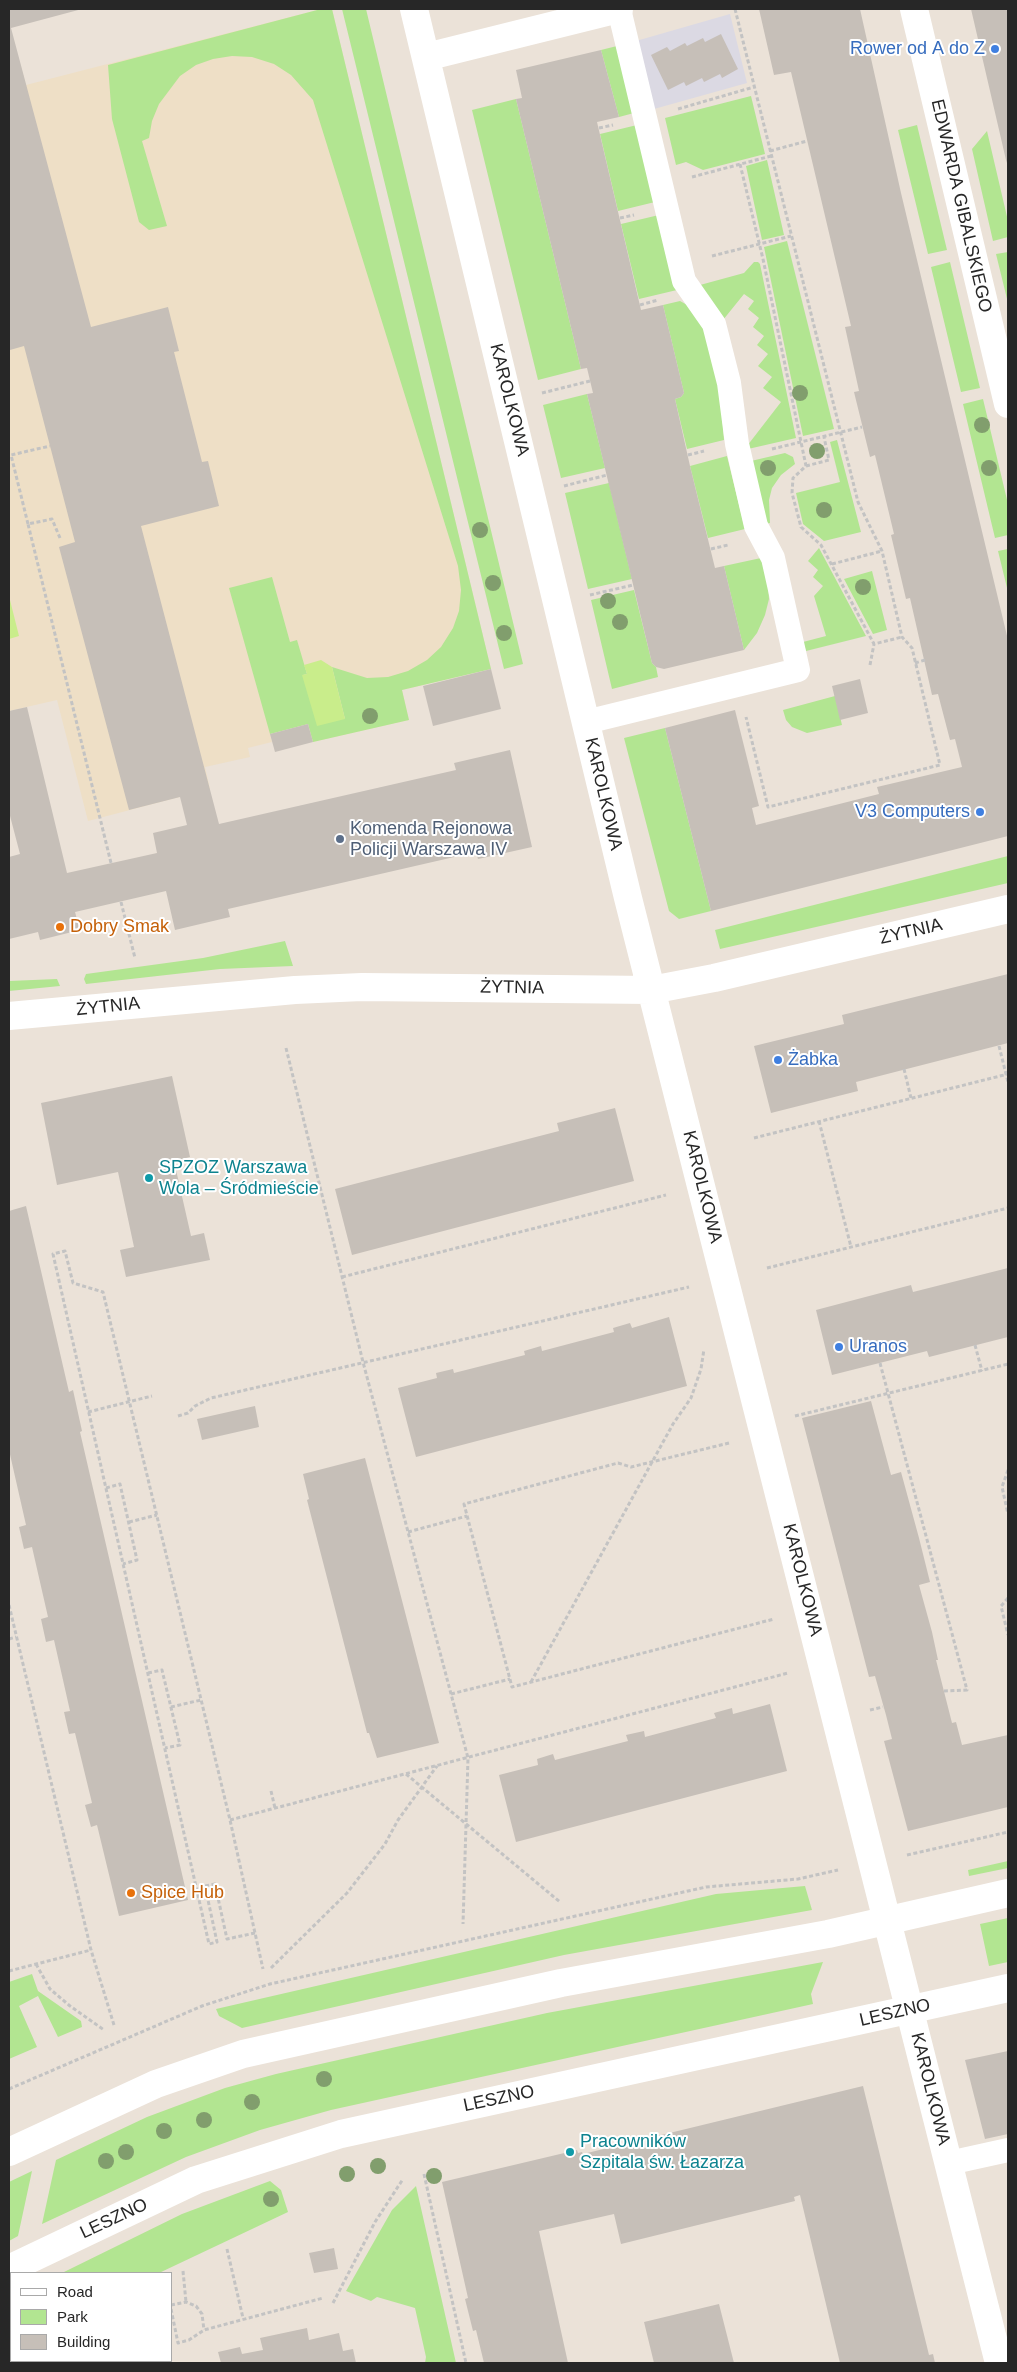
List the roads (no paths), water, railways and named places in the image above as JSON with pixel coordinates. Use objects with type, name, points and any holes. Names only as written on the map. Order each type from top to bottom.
[{"type":"street","name":"KAROLKOWA","points":[[414,9],[651,990],[999,2363]]},
{"type":"street","points":[[426,57],[619,9]]},
{"type":"street","name":"EDWARDA GIBALSKIEGO","points":[[914,9],[1008,404]]},
{"type":"street","name":"ŻYTNIA","points":[[9,1016],[295,990],[362,987],[651,990],[714,978],[1008,909]]},
{"type":"street","points":[[9,2152],[148,2087],[243,2054],[360,2026],[561,1983],[828,1934],[1008,1894]]},
{"type":"street","name":"LESZNO","points":[[9,2269],[196,2180],[341,2134],[1008,1988]]},
{"type":"lane","points":[[586,722],[798,670],[773,558],[756,526],[733,422],[729,383],[714,324],[684,281],[619,9]]},
{"type":"lane","points":[[949,2163],[1008,2150]]},
{"type":"place","name":"Rower od A do Z","points":[[995,49]]},
{"type":"place","name":"V3 Computers","points":[[980,812]]},
{"type":"place","name":"Komenda Rejonowa Policji Warszawa IV","points":[[340,839]]},
{"type":"place","name":"Dobry Smak","points":[[60,927]]},
{"type":"place","name":"Żabka","points":[[778,1060]]},
{"type":"place","name":"SPZOZ Warszawa Wola – Śródmieście","points":[[149,1178]]},
{"type":"place","name":"Uranos","points":[[839,1347]]},
{"type":"place","name":"Spice Hub","points":[[131,1893]]},
{"type":"place","name":"Pracowników Szpitala św. Łazarza","points":[[570,2152]]}]
